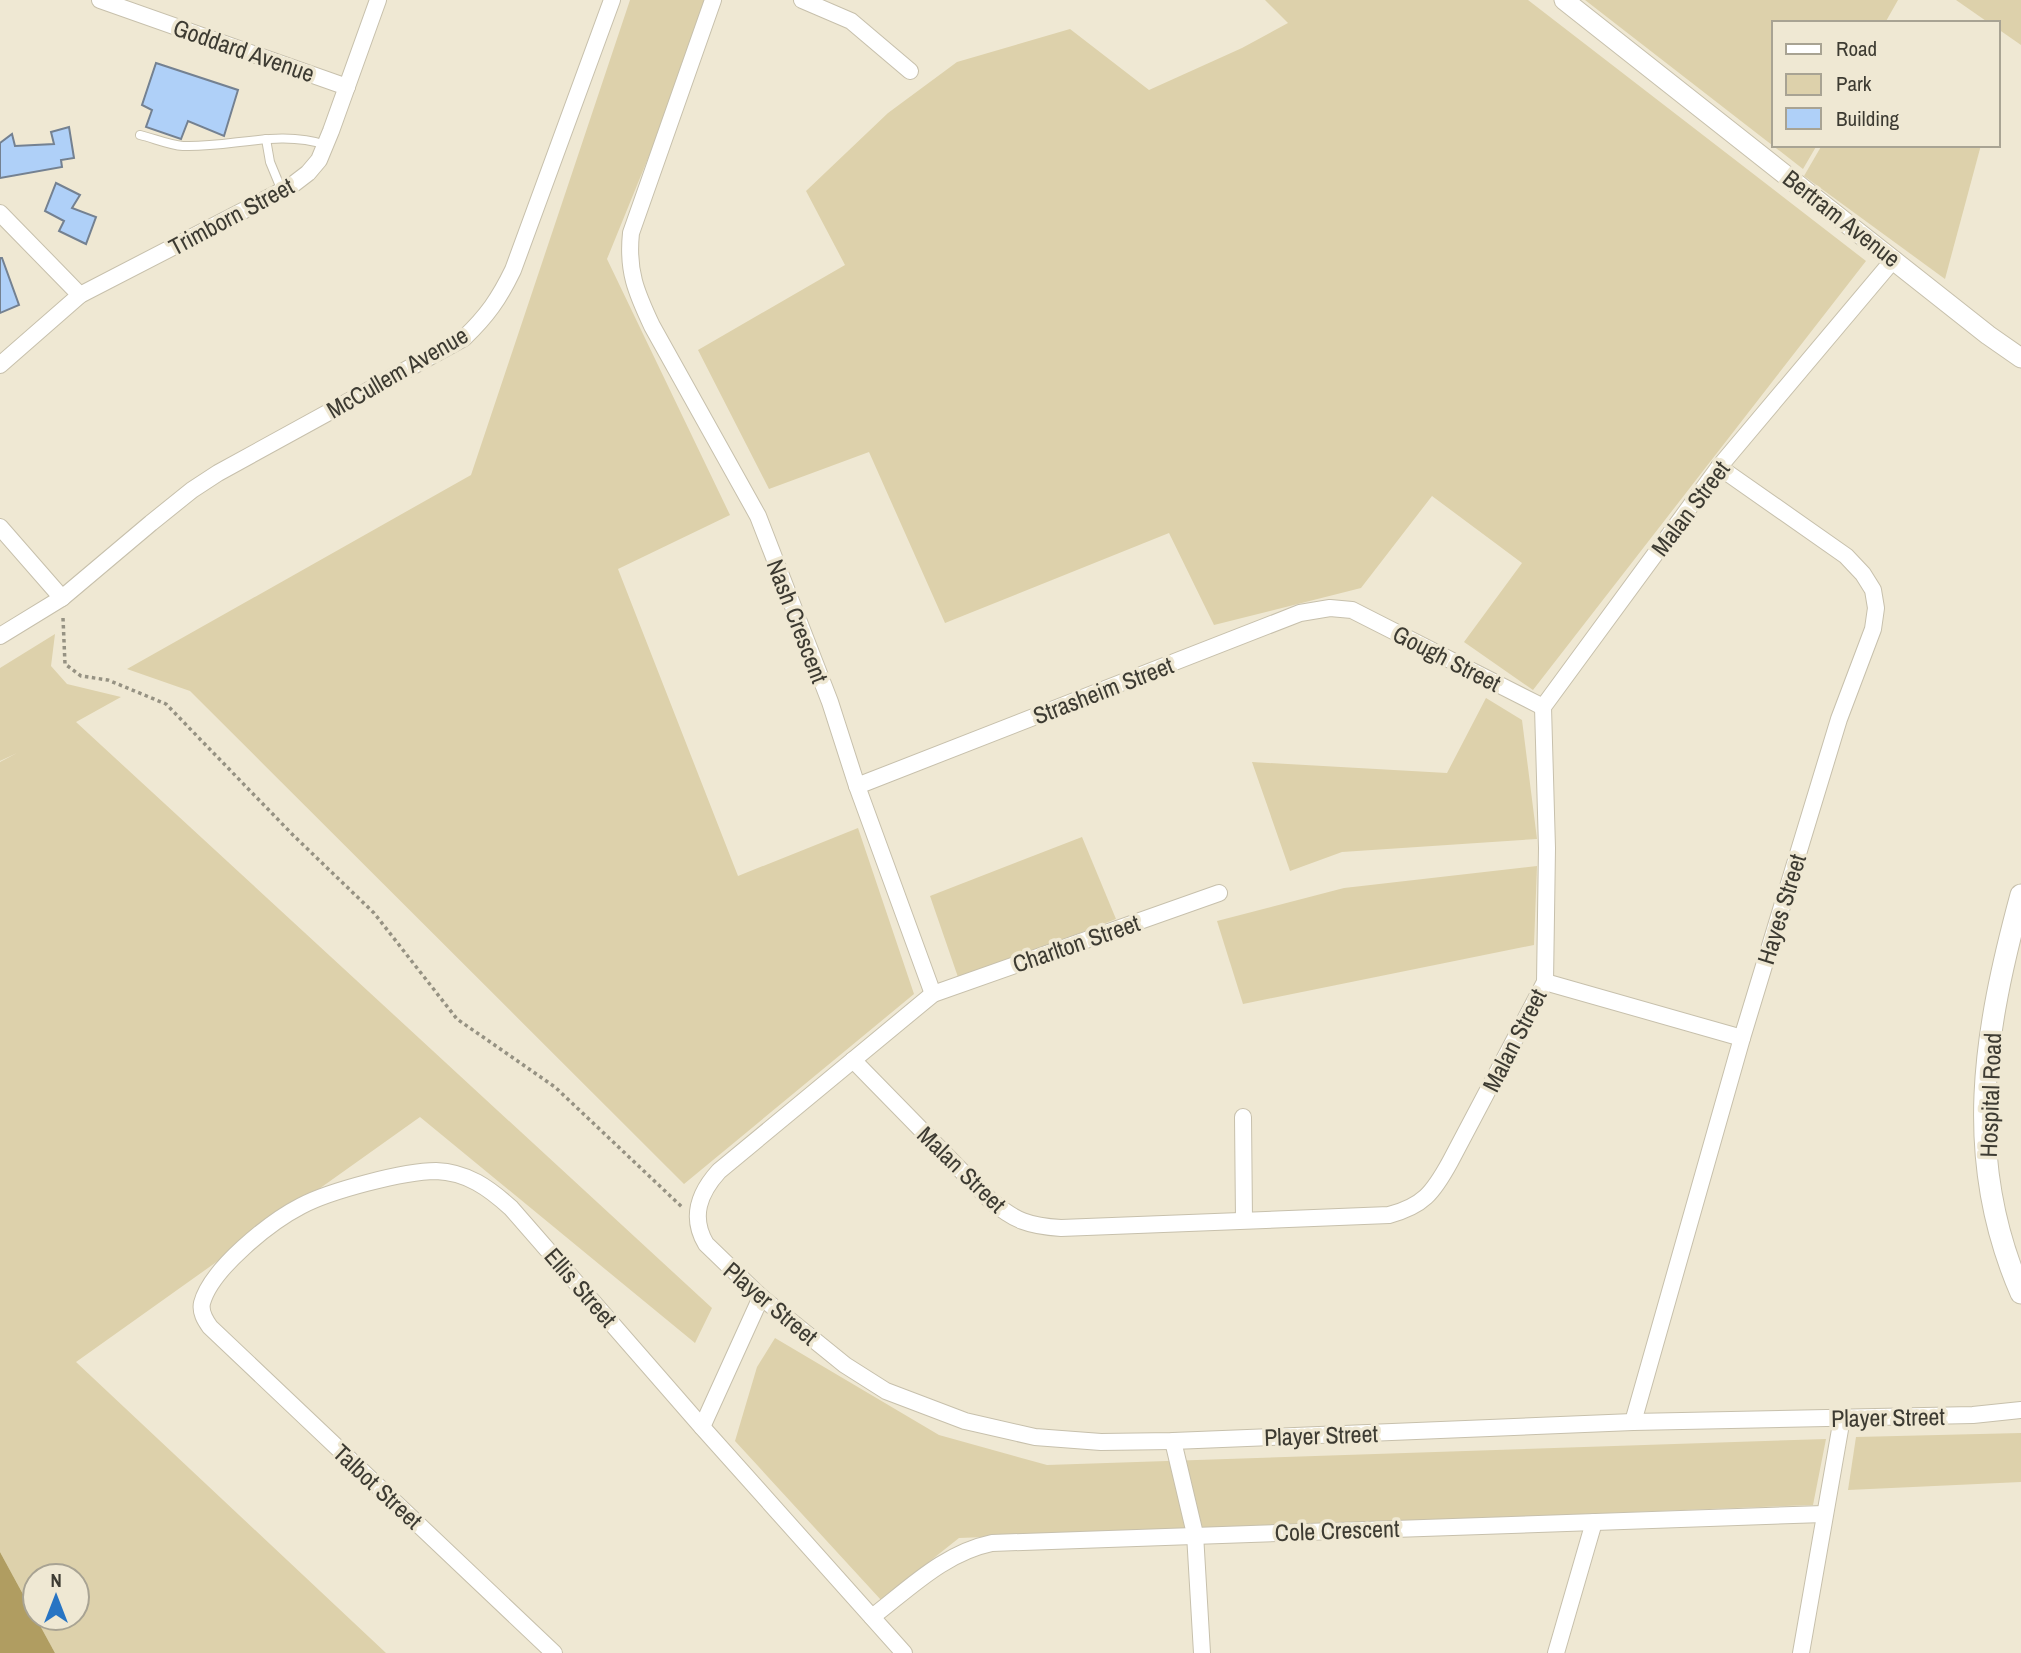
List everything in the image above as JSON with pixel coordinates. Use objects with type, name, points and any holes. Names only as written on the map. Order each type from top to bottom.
[{"type":"main road","name":"Hospital Road","points":[[2021,895],[2016,933],[2000,977],[1988,1041],[1984,1090],[1988,1178],[1995,1220],[2021,1293]]},
{"type":"street","name":"Goddard Avenue","points":[[100,0],[347,87]]},
{"type":"street","name":"Trimborn Street","points":[[0,365],[80,295],[282,191],[308,173],[319,160],[326,145],[378,0]]},
{"type":"street","name":"McCullem Avenue","points":[[0,636],[62,598],[192,490],[249,455],[464,338],[483,320],[499,299],[513,270],[612,0]]},
{"type":"street","name":"Nash Crescent","points":[[713,0],[631,233],[630,272],[652,326],[758,516],[830,702],[857,786],[933,993]]},
{"type":"street","points":[[802,0],[851,21],[910,71]]},
{"type":"street","name":"Bertram Avenue","points":[[1564,0],[1987,335],[2021,358]]},
{"type":"street","points":[[0,213],[80,295]]},
{"type":"street","name":"Malan Street","points":[[853,1060],[990,1200],[1023,1223],[1061,1228],[1389,1215],[1406,1211],[1424,1201],[1450,1163],[1545,982],[1547,848],[1543,707],[1719,467],[1894,259]]},
{"type":"street","name":"Hayes Street","points":[[1633,1422],[1742,1038],[1839,719],[1873,629],[1876,608],[1873,590],[1863,574],[1846,556],[1719,467]]},
{"type":"street","points":[[0,527],[62,598]]},
{"type":"street","name":"Strasheim Street","points":[[857,786],[1300,612],[1330,608],[1352,610]]},
{"type":"street","name":"Gough Street","points":[[1352,610],[1543,707]]},
{"type":"street","name":"Charlton Street","points":[[933,993],[1219,893]]},
{"type":"street","points":[[1545,982],[1742,1038]]},
{"type":"street","points":[[697,1221],[702,1193],[719,1171],[933,993]]},
{"type":"street","points":[[1243,1117],[1244,1220]]},
{"type":"street","name":"Ellis Street","points":[[204,1318],[202,1302],[214,1278],[253,1240],[301,1206],[405,1174],[436,1171],[472,1179],[512,1208],[702,1427],[904,1653]]},
{"type":"street","name":"Player Street","points":[[697,1221],[700,1234],[717,1256],[761,1297],[845,1365],[886,1391],[965,1421],[1035,1437],[1101,1442],[1173,1441],[1633,1422],[1973,1415],[2021,1410]]},
{"type":"street","points":[[702,1427],[761,1297]]},
{"type":"street","name":"Talbot Street","points":[[204,1318],[220,1337],[554,1653]]},
{"type":"street","points":[[1801,1653],[1842,1419]]},
{"type":"street","points":[[1173,1441],[1195,1534],[1202,1653]]},
{"type":"street","name":"Cole Crescent","points":[[873,1617],[943,1562],[979,1546],[1012,1541],[1824,1514]]},
{"type":"street","points":[[1556,1653],[1594,1522]]},
{"type":"lane","points":[[140,135],[179,146],[294,138],[326,145]]},
{"type":"lane","points":[[266,139],[270,162],[282,191]]},
{"type":"path","points":[[62,598],[65,664],[81,676],[108,680],[166,704],[292,835],[374,912],[457,1018],[555,1087],[697,1221]]},
{"type":"green space","points":[[630,0],[706,0],[710,6],[607,259],[730,515],[618,569],[738,876],[858,828],[914,994],[684,1184],[190,691],[127,669],[471,475]]},
{"type":"green space","points":[[1265,0],[1528,0],[1866,261],[1533,690],[1464,642],[1522,563],[1432,496],[1361,588],[1214,625],[1169,533],[945,623],[869,452],[769,489],[698,350],[845,265],[806,191],[888,113],[957,62],[1070,29],[1149,90],[1242,48],[1288,23]]},
{"type":"green space","points":[[1585,0],[1898,0],[1886,21],[1772,21],[1772,145]]},
{"type":"green space","points":[[1956,0],[2021,0],[2021,45],[2000,30],[2000,21],[1986,21]]},
{"type":"green space","points":[[1775,147],[1816,147],[1803,169]]},
{"type":"green space","points":[[1821,147],[1980,147],[1945,279],[1804,176]]},
{"type":"green space","points":[[55,634],[51,666],[67,684],[121,697],[76,722],[712,1308],[695,1343],[420,1117],[76,1362],[386,1653],[55,1653],[44,1632],[91,1632],[91,1562],[21,1562],[21,1590],[0,1552],[0,762],[17,753],[0,761],[0,668]]},
{"type":"green space","points":[[1486,698],[1522,720],[1537,839],[1342,852],[1290,871],[1252,762],[1447,773]]},
{"type":"green space","points":[[1082,837],[1116,919],[959,980],[930,896]]},
{"type":"green space","points":[[1537,866],[1534,945],[1243,1004],[1217,921],[1344,888]]},
{"type":"green space","points":[[775,1338],[939,1435],[1047,1465],[1826,1439],[1813,1505],[959,1538],[881,1600],[735,1441],[757,1367]]},
{"type":"green space","points":[[2021,1433],[2021,1482],[1848,1490],[1856,1437]]},
{"type":"shaded area","points":[[0,1552],[21,1591],[21,1632],[44,1632],[55,1653],[0,1653]]},
{"type":"building","points":[[156,63],[238,90],[224,136],[188,121],[181,139],[146,127],[152,110],[142,105]]},
{"type":"building","points":[[69,127],[74,158],[61,160],[62,167],[0,178],[0,143],[12,134],[15,146],[54,144],[51,132]]},
{"type":"building","points":[[56,183],[80,195],[72,208],[96,217],[86,244],[59,231],[64,221],[45,211]]},
{"type":"building","points":[[0,258],[19,305],[0,313]]}]
